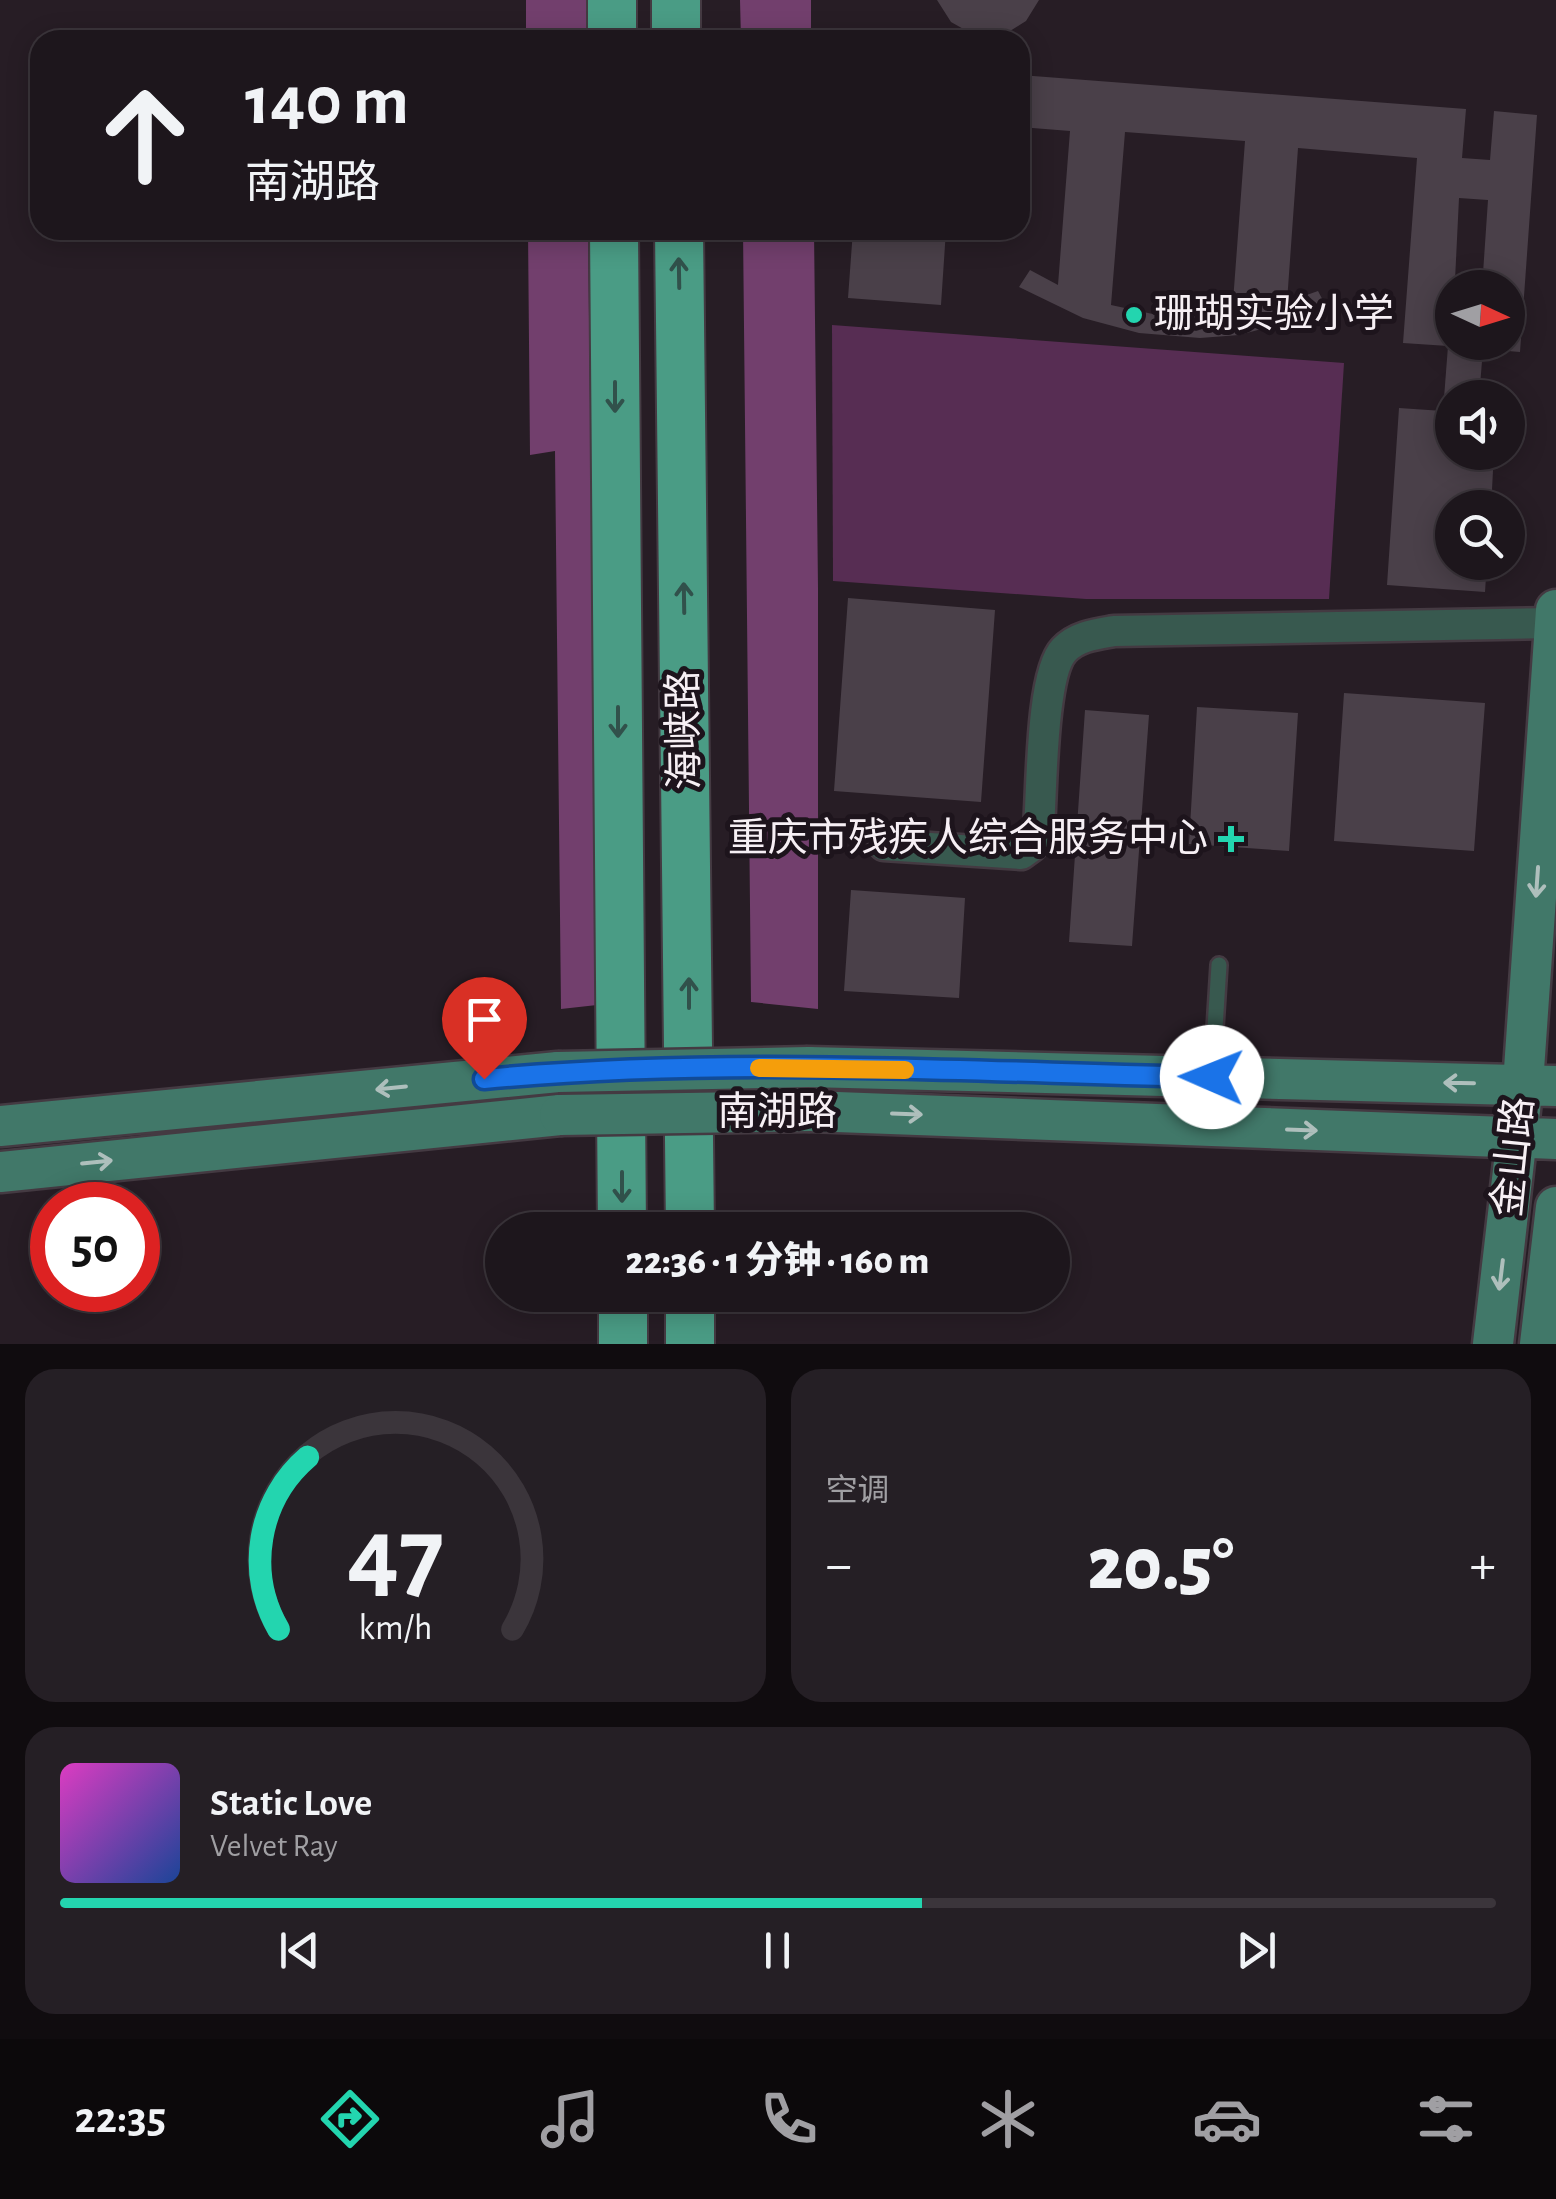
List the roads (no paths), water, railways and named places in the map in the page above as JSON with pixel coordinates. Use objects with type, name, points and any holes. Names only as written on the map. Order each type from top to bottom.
[{"type":"highway","points":[[612,0],[612,30]]},
{"type":"highway","points":[[676,0],[676,30]]},
{"type":"highway","name":"海峡路","points":[[614,240],[622,1212]]},
{"type":"highway","name":"海峡路","points":[[679,240],[690,1212]]},
{"type":"highway","points":[[622,1312],[623,1344]]},
{"type":"highway","points":[[690,1312],[690,1344]]},
{"type":"main road","name":"金山路","points":[[1493,1344],[1536,1138],[1556,610]]},
{"type":"main road","points":[[0,1126],[558,1072],[808,1067],[1539,1085]]},
{"type":"main road","name":"南湖路","points":[[0,1172],[560,1114],[810,1111],[1536,1138]]},
{"type":"main road","name":"金山路","points":[[1540,1344],[1556,1207]]},
{"type":"street","points":[[884,846],[1021,854],[1032,846],[1039,827],[1050,674],[1064,650],[1087,636],[1114,632],[1555,623]]},
{"type":"lane","points":[[1212,1077],[1219,964]]},
{"type":"place","name":"珊瑚实验小学","points":[[1134,315]]},
{"type":"place","name":"重庆市残疾人综合服务中心","points":[[1231,839]]}]
